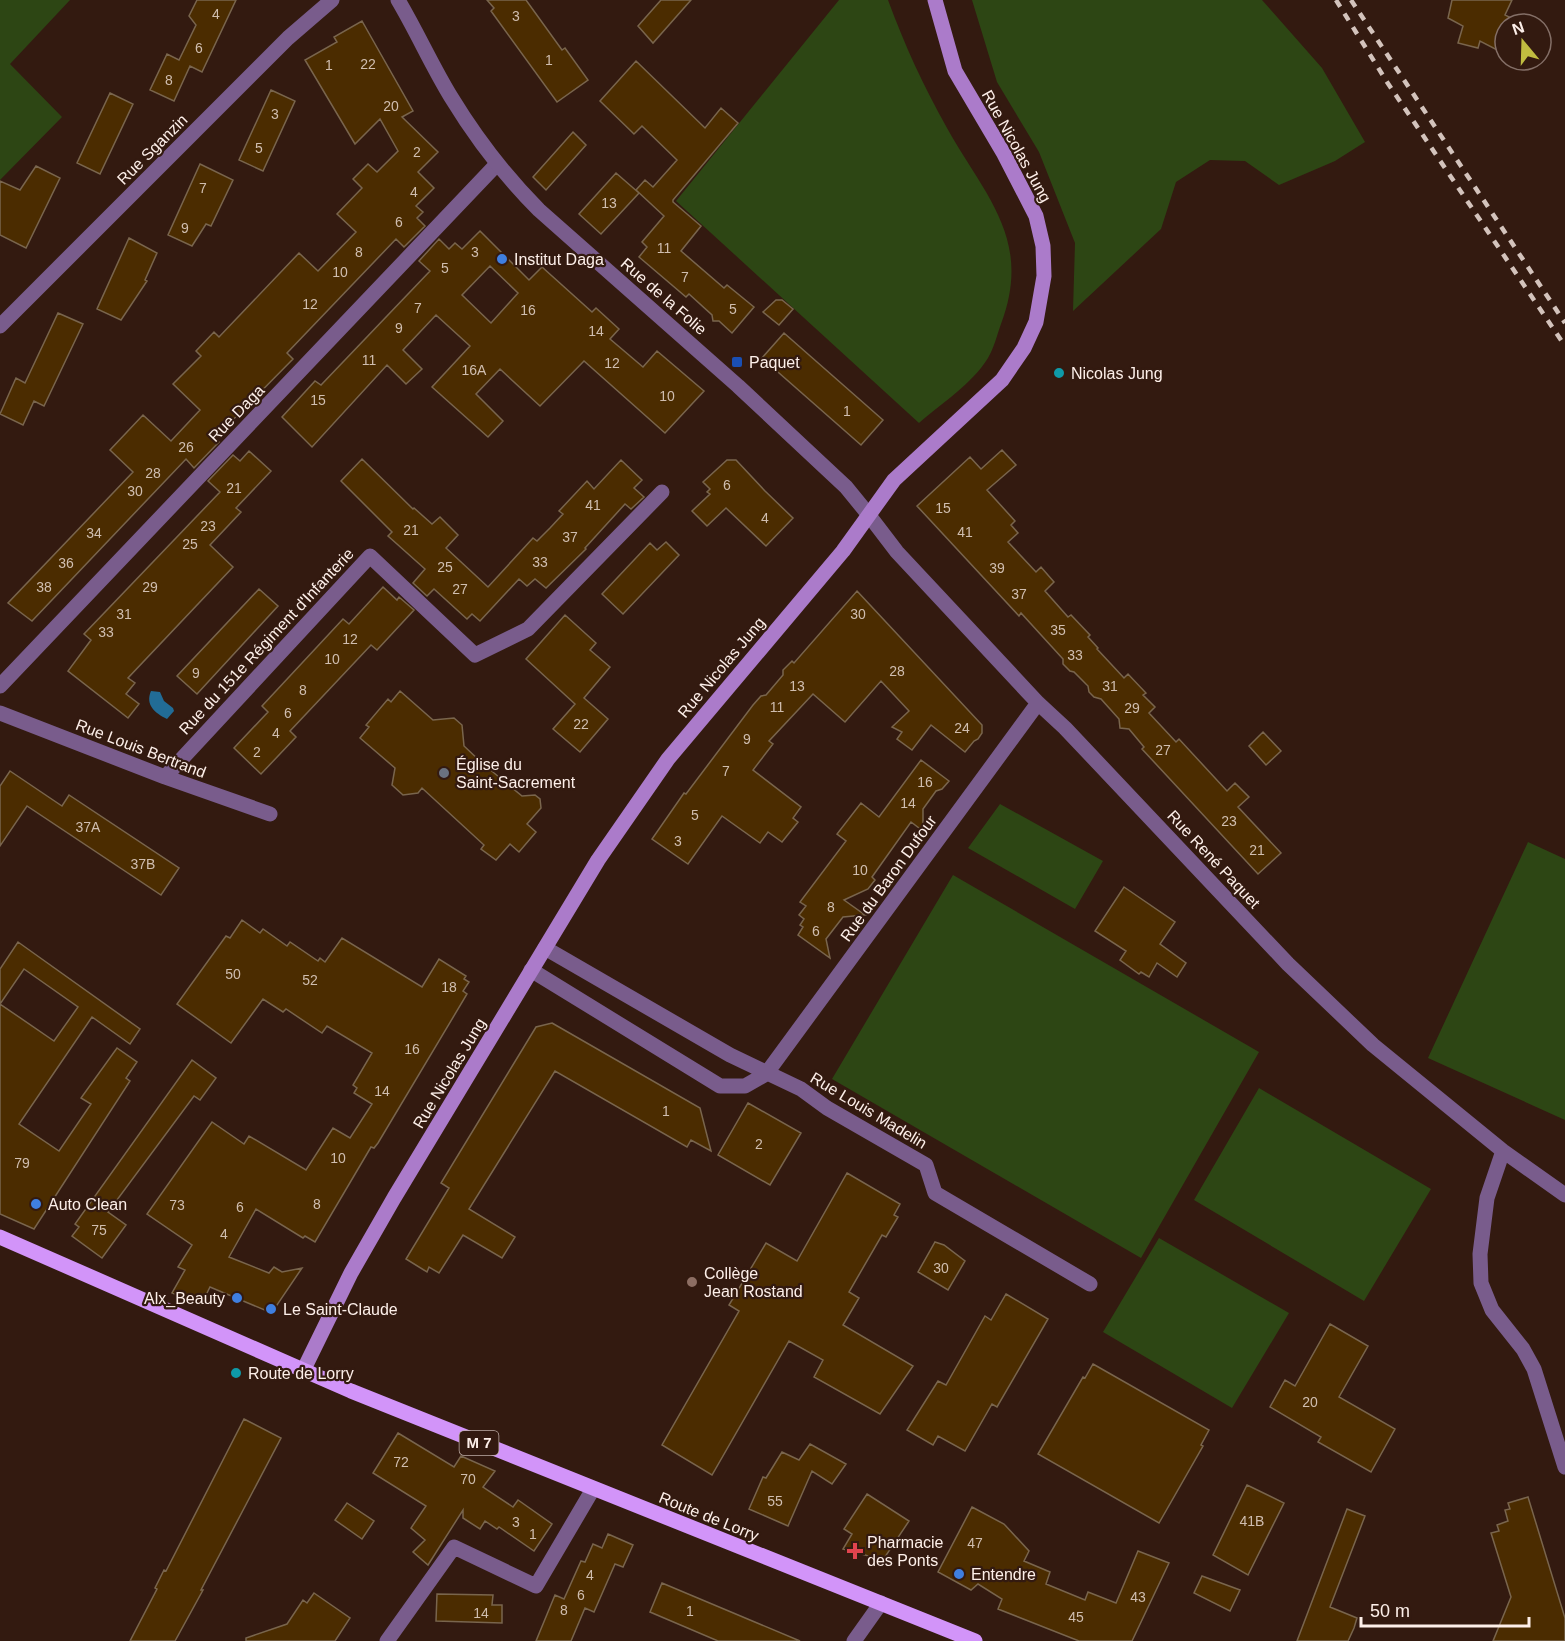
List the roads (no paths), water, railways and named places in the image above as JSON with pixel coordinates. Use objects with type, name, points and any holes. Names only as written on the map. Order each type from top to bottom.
[{"type":"main road","name":"Rue Nicolas Jung","points":[[303,1371],[351,1273],[544,948],[598,860],[668,759],[843,551],[894,480],[1002,380],[1024,348],[1036,322],[1044,276],[1043,246],[1036,216],[1004,154],[955,71],[935,0]]},
{"type":"main road","name":"Route de Lorry","points":[[0,1237],[303,1371],[975,1641]]},
{"type":"street","name":"Rue Sganzin","points":[[0,326],[288,38],[332,0]]},
{"type":"street","name":"Rue de la Folie","points":[[398,0],[450,96],[497,164],[516,186],[539,210],[738,386],[846,487],[868,514]]},
{"type":"street","name":"Rue Daga","points":[[0,686],[497,164]]},
{"type":"street","name":"Rue du 151e Régiment d'Infanterie","points":[[165,777],[370,556],[475,655],[528,629],[662,492]]},
{"type":"street","name":"Rue René Paquet","points":[[868,514],[897,552],[1288,964],[1373,1045],[1503,1151],[1565,1195]]},
{"type":"street","points":[[0,700],[0,710]]},
{"type":"street","name":"Rue du Baron Dufour","points":[[766,1074],[1038,703]]},
{"type":"street","name":"Rue Louis Bertrand","points":[[0,710],[165,777],[270,814]]},
{"type":"street","name":"Rue Louis Madelin","points":[[544,948],[766,1074],[801,1089],[827,1108],[926,1166],[935,1193],[1090,1284]]},
{"type":"street","points":[[531,970],[720,1086],[745,1086],[766,1074]]},
{"type":"street","points":[[1503,1151],[1487,1198],[1480,1254],[1481,1283],[1492,1310],[1524,1349],[1534,1369],[1565,1467]]},
{"type":"street","points":[[387,1641],[454,1547],[536,1586],[593,1489]]},
{"type":"street","points":[[855,1641],[881,1603]]},
{"type":"water","points":[[151,691],[160,692],[164,701],[173,708],[174,711],[167,719],[152,708],[149,700]]},
{"type":"railway","points":[[1336,0],[1387,82],[1565,346]]},
{"type":"railway","points":[[1351,0],[1565,323]]},
{"type":"place","name":"Institut Daga","points":[[502,259]]},
{"type":"place","name":"Paquet","points":[[737,362]]},
{"type":"place","name":"Nicolas Jung","points":[[1059,373]]},
{"type":"place","name":"Église du Saint-Sacrement","points":[[444,773]]},
{"type":"place","name":"Auto Clean","points":[[36,1204]]},
{"type":"place","name":"Collège Jean Rostand","points":[[692,1282]]},
{"type":"place","name":"Alx_Beauty","points":[[237,1298]]},
{"type":"place","name":"Le Saint-Claude","points":[[271,1309]]},
{"type":"place","name":"Route de Lorry","points":[[236,1373]]},
{"type":"place","name":"Pharmacie des Ponts","points":[[855,1551]]},
{"type":"place","name":"Entendre","points":[[959,1574]]}]
